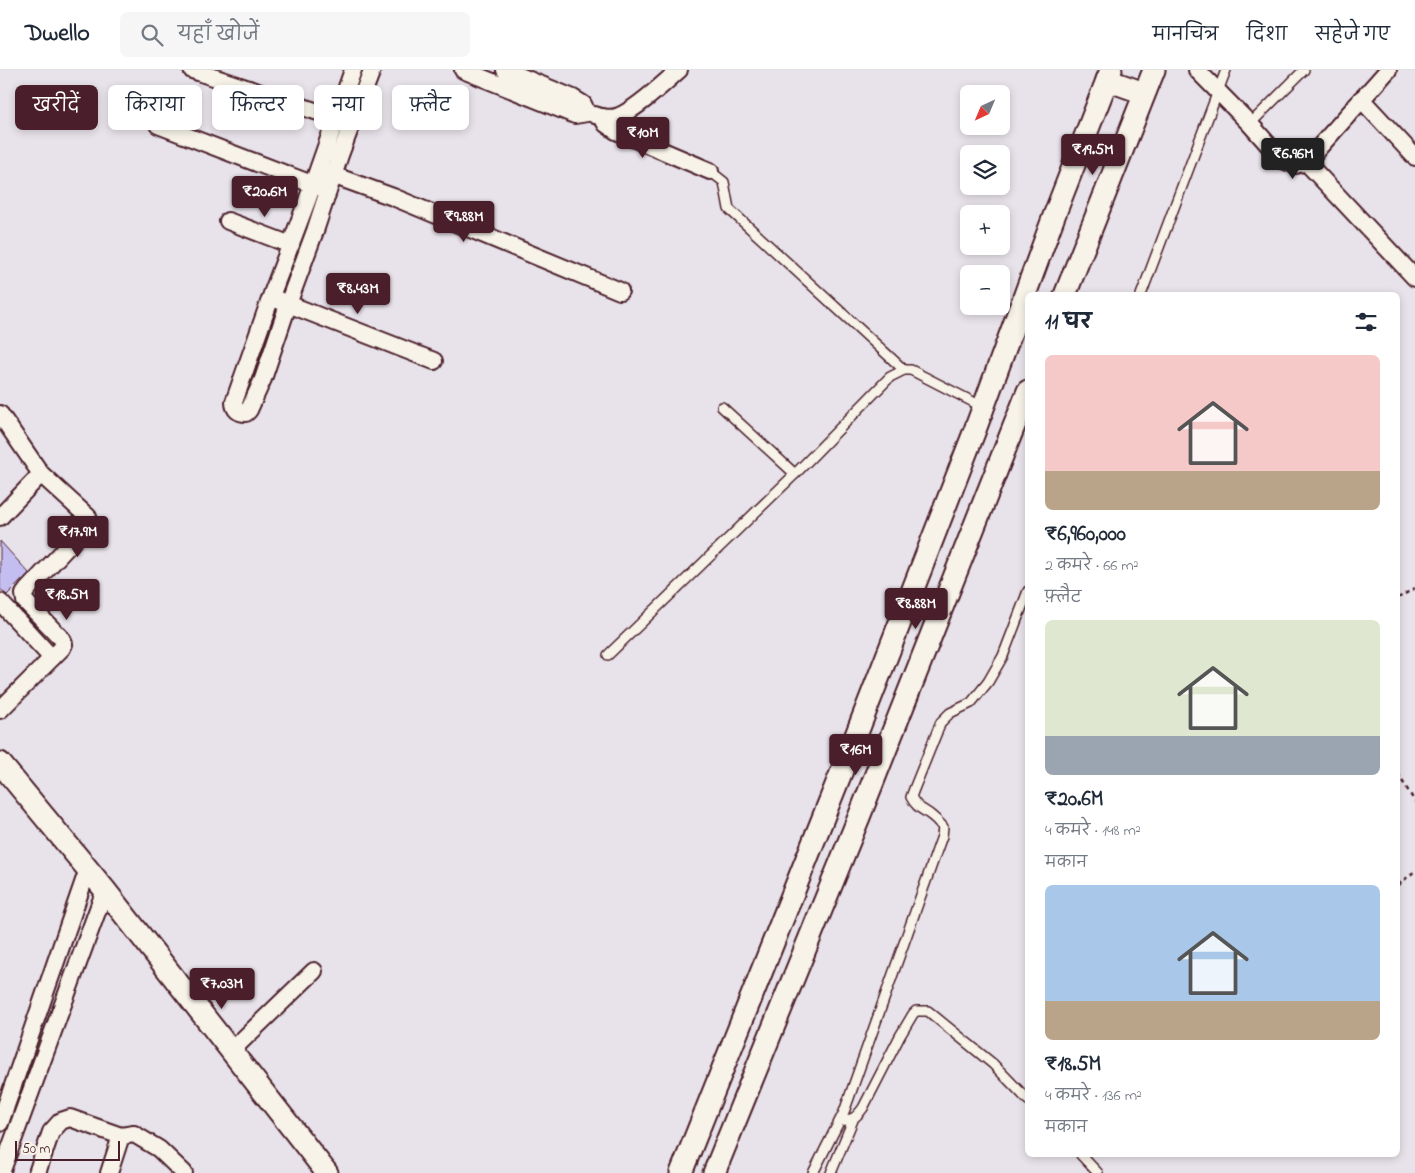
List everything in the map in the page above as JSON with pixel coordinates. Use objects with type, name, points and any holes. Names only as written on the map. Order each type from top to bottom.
[{"type":"street","points":[[192,70],[314,111]]},
{"type":"street","points":[[348,85],[353,70]]},
{"type":"street","points":[[332,130],[234,402],[234,407],[242,413],[246,413],[249,410],[263,379],[340,155],[372,70]]},
{"type":"street","points":[[463,70],[575,115],[618,117],[649,96],[679,70]]},
{"type":"street","points":[[505,70],[573,98],[616,131],[710,171]]},
{"type":"street","points":[[1066,292],[1154,70]]},
{"type":"street","points":[[1196,70],[1250,124],[1281,159],[1295,165],[1306,162],[1388,70]]},
{"type":"street","points":[[1026,292],[1109,75],[1144,93]]},
{"type":"street","points":[[1361,99],[1415,157]]},
{"type":"street","points":[[173,130],[331,183],[393,197],[620,291]]},
{"type":"street","points":[[1306,162],[1415,278]]},
{"type":"street","points":[[228,221],[291,245]]},
{"type":"street","points":[[681,1173],[855,738],[984,407],[1025,295]]},
{"type":"street","points":[[271,297],[434,362]]},
{"type":"street","points":[[714,1173],[859,817],[1025,399]]},
{"type":"street","points":[[0,414],[41,474],[88,517],[89,521],[86,527],[24,594],[25,601],[62,639],[64,644],[0,710]]},
{"type":"street","points":[[0,517],[41,474]]},
{"type":"street","points":[[0,602],[52,658]]},
{"type":"street","points":[[0,763],[105,890],[327,1173]]},
{"type":"street","points":[[0,1123],[88,870]]},
{"type":"street","points":[[2,1173],[105,890]]},
{"type":"street","points":[[231,1051],[314,971]]},
{"type":"street","points":[[37,1173],[51,1132],[60,1121],[70,1118],[121,1136],[134,1134],[159,1150],[184,1173]]},
{"type":"street","points":[[110,1173],[121,1136]]},
{"type":"lane","points":[[1142,292],[1226,70]]},
{"type":"lane","points":[[1250,124],[1304,70]]},
{"type":"lane","points":[[710,171],[724,182],[729,209],[904,370]]},
{"type":"lane","points":[[608,655],[795,474],[890,377],[904,370],[911,370],[984,407]]},
{"type":"lane","points":[[722,407],[795,474]]},
{"type":"lane","points":[[813,1173],[840,1121],[942,836],[943,826],[932,816],[921,810],[911,798],[941,722],[950,713],[971,703],[988,682],[1003,656],[1025,599]]},
{"type":"lane","points":[[831,1173],[853,1120],[863,1108],[900,1036],[916,1011],[928,1011],[993,1064],[1025,1097]]},
{"type":"lane","points":[[840,1121],[853,1120]]},
{"type":"lane","points":[[1083,1157],[1098,1173]]},
{"type":"path","points":[[1400,597],[1415,588]]},
{"type":"path","points":[[1400,777],[1415,802]]},
{"type":"path","points":[[1400,883],[1415,870]]},
{"type":"building","points":[[0,541],[29,573],[7,595],[0,589]]}]
